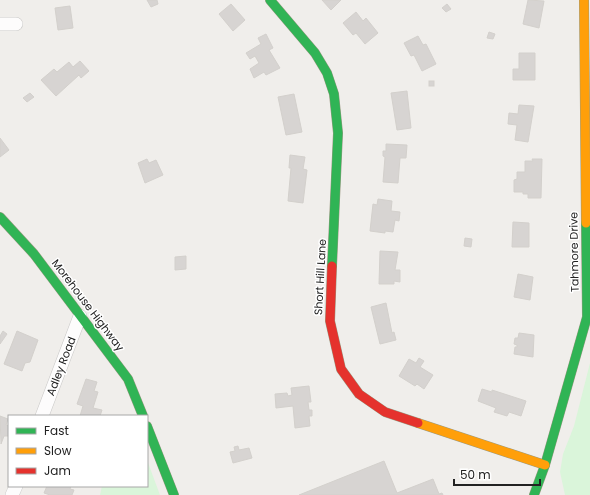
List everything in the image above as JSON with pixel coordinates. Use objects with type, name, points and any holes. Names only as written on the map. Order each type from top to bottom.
[{"type":"street","name":"Short Hill Lane","points":[[270,0],[311,46],[328,74],[336,109],[338,133],[330,321],[341,369],[359,394],[385,412],[545,465]]},
{"type":"street","name":"Tahmore Drive","points":[[534,495],[545,465],[587,318],[584,0]]},
{"type":"street","points":[[0,24],[16,24]]},
{"type":"street","name":"Morehouse Highway","points":[[0,217],[34,254],[128,379],[143,415]]},
{"type":"street","name":"Adley Road","points":[[42,415],[80,316]]},
{"type":"street","points":[[148,429],[174,495]]},
{"type":"green space","points":[[590,363],[590,495],[565,495],[560,472],[563,454],[574,426]]},
{"type":"green space","points":[[148,463],[160,495],[100,495],[102,487],[148,487]]},
{"type":"building","points":[[147,0],[157,0],[158,4],[151,7]]},
{"type":"building","points":[[322,0],[341,0],[331,10]]},
{"type":"building","points":[[528,0],[544,1],[539,28],[523,24]]},
{"type":"building","points":[[231,4],[245,20],[233,31],[219,14]]},
{"type":"building","points":[[447,4],[451,9],[446,12],[442,8]]},
{"type":"building","points":[[70,6],[73,28],[58,30],[55,8]]},
{"type":"building","points":[[356,12],[363,21],[366,18],[378,33],[365,44],[356,33],[353,35],[343,23]]},
{"type":"building","points":[[489,32],[495,34],[493,39],[487,38]]},
{"type":"building","points":[[266,34],[273,48],[269,50],[280,68],[266,75],[264,72],[254,78],[250,69],[259,63],[255,56],[250,59],[246,53],[261,44],[258,38]]},
{"type":"building","points":[[418,36],[423,45],[426,44],[436,64],[422,71],[414,55],[411,56],[404,43]]},
{"type":"building","points":[[519,53],[535,53],[535,80],[513,80],[513,69],[519,69]]},
{"type":"building","points":[[80,61],[89,71],[81,78],[79,75],[56,96],[41,80],[54,69],[57,72],[69,62],[73,67]]},
{"type":"building","points":[[429,81],[434,81],[434,86],[429,86]]},
{"type":"building","points":[[407,91],[411,128],[397,130],[391,93]]},
{"type":"building","points":[[30,93],[34,97],[27,102],[23,98]]},
{"type":"building","points":[[294,94],[302,132],[286,135],[278,97]]},
{"type":"building","points":[[519,105],[534,106],[528,142],[515,140],[517,125],[508,124],[509,113],[518,114]]},
{"type":"building","points":[[0,138],[9,150],[0,157]]},
{"type":"building","points":[[386,144],[407,145],[406,158],[400,158],[398,183],[383,182],[385,157],[383,156],[383,151],[386,151]]},
{"type":"building","points":[[290,155],[305,157],[303,169],[307,170],[303,203],[288,201],[291,168],[289,168]]},
{"type":"building","points":[[147,159],[149,163],[156,160],[163,175],[145,183],[138,163]]},
{"type":"building","points":[[532,159],[542,159],[541,198],[528,198],[528,194],[523,194],[523,192],[514,192],[514,180],[517,179],[517,172],[525,172],[525,161],[533,161]]},
{"type":"building","points":[[378,199],[392,201],[391,211],[400,212],[399,221],[395,220],[393,232],[385,231],[385,233],[370,231],[373,204],[377,205]]},
{"type":"building","points":[[513,222],[529,223],[529,247],[512,247]]},
{"type":"building","points":[[465,238],[472,239],[471,247],[464,246]]},
{"type":"building","points":[[380,251],[398,252],[395,270],[400,270],[400,282],[394,281],[394,284],[379,284]]},
{"type":"building","points":[[186,256],[186,269],[175,270],[175,257]]},
{"type":"building","points":[[518,274],[533,277],[530,300],[514,297]]},
{"type":"building","points":[[386,303],[392,333],[394,332],[396,340],[380,344],[371,307]]},
{"type":"building","points":[[3,331],[7,334],[0,344],[0,336]]},
{"type":"building","points":[[17,331],[38,340],[30,362],[25,363],[22,371],[4,364]]},
{"type":"building","points":[[519,333],[534,335],[533,357],[514,354],[515,347],[517,347],[517,345],[514,344],[515,338],[518,338]]},
{"type":"building","points":[[419,358],[424,361],[420,367],[433,375],[424,389],[417,384],[415,386],[399,376],[409,359],[416,363]]},
{"type":"building","points":[[86,379],[97,382],[94,391],[98,392],[93,408],[102,410],[100,415],[80,415],[83,406],[77,404]]},
{"type":"building","points":[[309,386],[311,402],[308,402],[309,410],[312,410],[312,416],[309,416],[310,426],[295,428],[293,406],[276,408],[275,394],[287,393],[288,396],[292,395],[291,388]]},
{"type":"building","points":[[482,389],[492,392],[492,390],[526,401],[521,416],[509,412],[507,416],[494,412],[496,408],[478,401]]},
{"type":"building","points":[[0,416],[8,419],[6,425],[8,426],[8,436],[4,436],[1,444]]},
{"type":"building","points":[[238,446],[239,450],[249,448],[252,458],[233,463],[230,452],[235,451],[234,447]]},
{"type":"building","points":[[384,461],[397,493],[433,479],[439,494],[442,493],[443,495],[299,495]]},
{"type":"building","points":[[47,487],[71,487],[70,489],[74,490],[72,495],[50,495],[44,493]]},
{"type":"traffic: fast","points":[[270,0],[315,53],[327,73],[334,94],[338,133],[332,266]]},
{"type":"traffic: fast","points":[[0,217],[34,254],[128,379],[143,415]]},
{"type":"traffic: fast","points":[[534,495],[545,465],[587,317],[586,223]]},
{"type":"traffic: fast","points":[[148,429],[174,495]]},
{"type":"traffic: slow","points":[[584,0],[586,223]]},
{"type":"traffic: slow","points":[[418,423],[545,465]]},
{"type":"traffic: jam","points":[[332,266],[330,321],[341,369],[359,394],[385,412],[418,423]]}]
